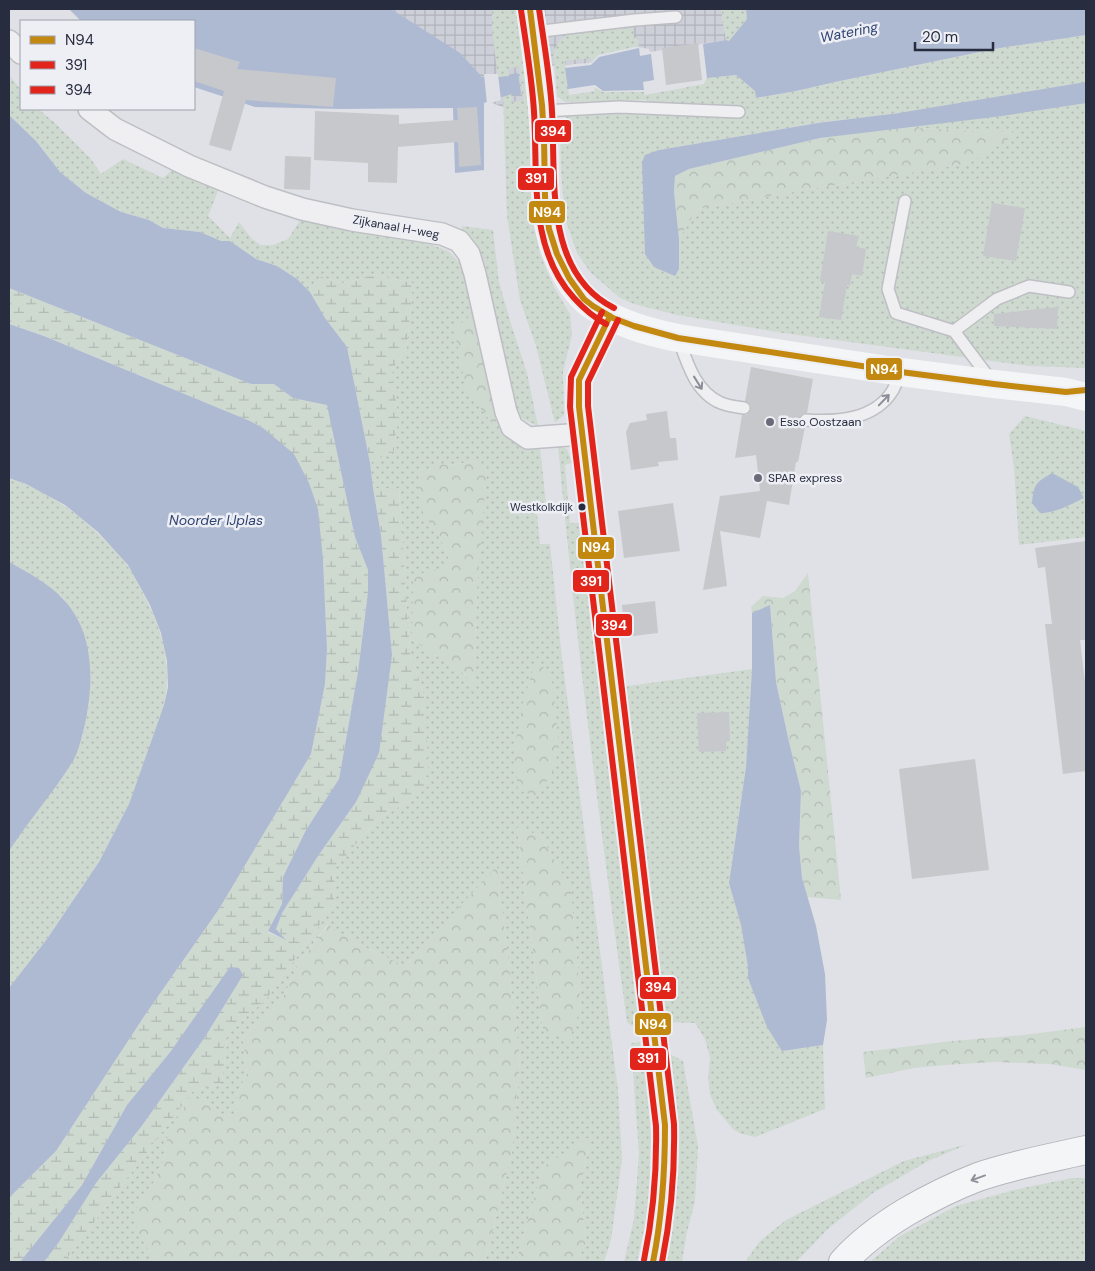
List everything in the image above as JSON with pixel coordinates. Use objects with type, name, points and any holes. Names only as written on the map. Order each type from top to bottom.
[{"type":"main road","points":[[534,31],[543,111],[547,218],[552,244],[563,268],[577,290],[592,306],[630,326],[678,338],[901,372],[1079,393]]},
{"type":"main road","points":[[844,1262],[885,1225],[938,1194],[980,1177],[1024,1164],[1086,1150]]},
{"type":"main road","points":[[1024,1164],[1086,1163]]},
{"type":"street","points":[[9,41],[20,52]]},
{"type":"street","name":"Zijkanaal H-weg","points":[[90,110],[115,129],[188,166],[265,197],[302,209],[352,220],[442,234],[459,241],[469,254],[475,274],[506,412],[512,427],[528,438],[582,434]]},
{"type":"street","points":[[610,316],[579,380],[579,407],[654,1036]]},
{"type":"lane","points":[[534,31],[676,16]]},
{"type":"lane","points":[[543,111],[619,107],[738,112]]},
{"type":"lane","points":[[905,202],[888,289],[896,312],[954,331],[994,384]]},
{"type":"lane","points":[[954,331],[997,299],[1029,286],[1069,292]]},
{"type":"lane","points":[[678,338],[689,367],[703,390],[711,398],[722,404],[744,408]]},
{"type":"lane","points":[[806,420],[828,422],[859,417],[880,405],[893,390],[901,372]]},
{"type":"lane","points":[[652,1262],[663,1198],[666,1159],[665,1125],[654,1036]]},
{"type":"shaded area","points":[[243,9],[522,9],[537,120]]},
{"type":"shaded area","points":[[541,9],[721,9],[726,40],[650,52],[649,49],[632,46],[599,53],[589,63],[548,66]]},
{"type":"green space","points":[[492,9],[518,9],[528,68],[532,215],[540,254],[554,287],[570,314],[572,335],[563,372],[564,415],[555,423],[536,346],[520,300],[507,216],[503,97],[511,94],[512,102],[523,100],[519,67],[508,68],[509,76],[498,77],[492,31]]},
{"type":"green space","points":[[721,9],[746,9],[747,19],[729,41],[726,40]]},
{"type":"green space","points":[[633,28],[634,38],[638,38],[639,46],[598,55],[591,63],[591,58],[565,61],[569,95],[595,91],[594,87],[603,92],[644,92],[645,95],[704,84],[707,78],[736,75],[755,91],[757,98],[994,49],[1086,35],[1086,368],[1030,366],[783,333],[677,315],[634,304],[620,298],[590,272],[577,253],[565,219],[560,130],[563,120],[567,116],[647,110],[646,100],[565,102],[557,96],[553,51],[560,40],[566,35]],"holes":[[[898,113],[899,127],[1017,133],[969,163],[697,209],[679,239],[679,269],[659,150],[818,123]]]},
{"type":"green space","points":[[9,75],[20,89],[20,110],[39,110],[91,159],[101,174],[123,159],[163,178],[177,166],[220,186],[208,216],[230,238],[239,222],[251,238],[260,245],[273,245],[288,239],[301,219],[412,237],[448,251],[464,267],[497,429],[494,397],[502,431],[515,442],[540,448],[546,503],[536,504],[540,544],[550,544],[562,658],[618,1090],[622,1159],[611,1240],[604,1262],[577,1262],[586,1242],[580,1187],[591,1137],[543,1167],[516,1262],[485,1262],[512,1152],[520,1060],[497,867],[405,966],[358,944],[350,937],[344,936],[327,925],[299,963],[281,1002],[243,1038],[247,1074],[238,1092],[235,1115],[225,1116],[206,1102],[168,1135],[164,1158],[154,1182],[139,1201],[146,1246],[155,1257],[154,1262],[64,1262],[193,1091],[222,1083],[228,1031],[266,1000],[334,905],[335,868],[378,819],[411,800],[425,698],[410,653],[399,488],[373,488],[370,463],[394,451],[398,415],[392,370],[407,347],[413,283],[375,275],[343,283],[321,277],[310,292],[297,279],[277,266],[256,259],[230,241],[221,241],[200,232],[163,228],[149,220],[121,212],[86,193],[60,172],[36,141],[9,115]],"holes":[[[476,461],[477,591],[473,692],[466,675],[412,640],[451,565],[438,531],[438,464],[451,465]],[[517,828],[541,836],[571,889],[581,1008],[543,1030]]]},
{"type":"green space","points":[[899,127],[1018,133],[970,163],[697,209],[679,239],[674,192],[675,176],[689,169],[820,138]]},
{"type":"green space","points":[[462,226],[493,230],[499,282],[527,373],[538,426],[519,417],[462,233]]},
{"type":"green space","points":[[375,275],[413,283],[407,347],[392,370],[398,415],[394,451],[370,463],[347,347],[325,318],[310,292],[321,277],[343,283]]},
{"type":"green space","points":[[9,288],[251,384],[274,384],[293,398],[327,404],[355,537],[368,570],[368,592],[358,672],[339,779],[306,830],[283,877],[282,904],[268,931],[269,933],[285,939],[276,929],[282,913],[318,856],[356,802],[392,655],[381,535],[373,488],[399,488],[410,653],[425,698],[429,785],[411,800],[378,819],[335,868],[334,905],[266,1000],[228,1031],[222,1083],[193,1091],[64,1262],[44,1262],[59,1242],[96,1183],[141,1127],[205,1037],[242,976],[171,1051],[127,1105],[82,1185],[20,1262],[9,1262],[9,1198],[56,1151],[145,1015],[219,909],[311,754],[325,684],[327,649],[323,560],[263,428],[45,336],[9,324]]},
{"type":"green space","points":[[476,311],[494,397],[497,430],[466,389],[454,329]]},
{"type":"green space","points":[[1025,416],[1086,431],[1086,537],[1019,545],[1014,467],[1009,434]]},
{"type":"green space","points":[[558,445],[567,449],[572,463],[565,465],[570,523],[579,523],[639,1026],[632,1026],[627,1022],[582,676]]},
{"type":"green space","points":[[477,461],[487,468],[477,591],[473,694],[466,675],[412,640],[413,576],[451,565],[438,531],[422,515],[418,473],[438,464],[451,465]]},
{"type":"green space","points":[[9,478],[38,490],[78,515],[124,561],[133,573],[154,616],[163,644],[167,674],[164,705],[129,804],[99,862],[47,939],[9,988],[9,851],[82,737],[89,704],[90,669],[78,619],[63,598],[36,578],[9,562]]},
{"type":"green space","points":[[808,573],[841,900],[807,897],[802,878],[799,846],[801,791],[776,682],[770,605],[752,613],[751,607],[763,596],[783,598],[795,591]]},
{"type":"green space","points":[[537,657],[553,684],[559,749],[552,773],[537,796],[518,790],[514,750],[523,702]]},
{"type":"green space","points":[[752,669],[746,767],[729,883],[741,925],[748,978],[782,1051],[823,1045],[825,1109],[755,1137],[739,1133],[733,1129],[717,1110],[710,1095],[708,1078],[710,1058],[705,1039],[695,1023],[665,1022],[662,984],[621,687]]},
{"type":"green space","points":[[517,827],[541,836],[571,889],[581,1008],[569,1040],[543,1030]]},
{"type":"green space","points":[[497,866],[520,1060],[512,1152],[485,1262],[154,1262],[155,1257],[137,1230],[135,1213],[139,1201],[154,1182],[164,1158],[168,1135],[190,1099],[206,1102],[225,1116],[235,1115],[238,1092],[247,1074],[243,1038],[281,1002],[299,963],[328,925],[344,936],[350,937],[358,944],[405,966]]},
{"type":"green space","points":[[1086,1027],[1086,1070],[1050,1064],[994,1062],[914,1068],[866,1078],[863,1052]]},
{"type":"green space","points":[[640,1042],[646,1078],[651,1135],[649,1207],[637,1262],[624,1262],[634,1219],[639,1154],[631,1043]]},
{"type":"green space","points":[[668,1053],[683,1061],[698,1146],[695,1201],[682,1262],[656,1262],[675,1180]]},
{"type":"green space","points":[[591,1136],[580,1187],[586,1242],[577,1262],[516,1262],[543,1167]]},
{"type":"green space","points":[[968,1144],[928,1161],[873,1193],[829,1228],[796,1262],[745,1262],[760,1241],[786,1220],[904,1161]]},
{"type":"green space","points":[[1072,1178],[1086,1178],[1086,1261],[870,1262],[900,1236],[956,1206],[1014,1190]]},
{"type":"water","points":[[69,9],[391,9],[460,53],[482,77],[510,76],[518,73],[521,94],[514,96],[511,94],[484,103],[484,170],[455,173],[453,108],[341,109],[255,107],[195,87],[195,20],[80,20]]},
{"type":"water","name":"Watering","points":[[746,9],[1086,9],[1086,35],[994,49],[756,98],[755,91],[736,75],[707,78],[703,44],[729,41],[747,19]]},
{"type":"water","points":[[639,48],[640,56],[651,54],[654,80],[643,82],[644,90],[603,91],[595,85],[568,89],[565,68],[591,65],[599,57]]},
{"type":"water","points":[[1086,82],[1086,103],[1002,116],[820,138],[689,169],[675,176],[674,192],[679,239],[679,269],[675,276],[654,267],[645,254],[642,162],[645,155],[659,150],[818,123],[899,113]]},
{"type":"water","points":[[9,115],[36,141],[60,172],[86,193],[121,212],[149,220],[163,228],[200,232],[221,241],[230,241],[256,259],[277,266],[297,279],[310,292],[325,318],[347,347],[370,463],[381,535],[392,655],[379,753],[356,802],[318,856],[282,913],[276,929],[286,940],[268,931],[282,904],[283,877],[306,830],[339,779],[358,672],[368,592],[368,570],[355,537],[327,405],[293,398],[274,384],[251,384],[9,288]]},
{"type":"water","name":"Noorder IJplas","points":[[9,324],[44,336],[250,421],[263,428],[294,454],[309,483],[318,509],[323,560],[327,649],[325,684],[311,754],[219,909],[145,1015],[56,1151],[9,1198],[9,988],[47,939],[99,862],[129,804],[164,705],[168,687],[167,661],[161,633],[150,605],[128,565],[98,532],[65,505],[26,484],[9,478]]},
{"type":"water","points":[[1052,473],[1078,487],[1084,498],[1057,510],[1040,513],[1032,503],[1035,487]]},
{"type":"water","points":[[9,562],[50,587],[73,611],[81,626],[86,642],[89,658],[90,692],[85,724],[73,761],[9,851]]},
{"type":"water","points":[[770,605],[776,682],[801,791],[799,846],[802,878],[816,926],[825,974],[827,1020],[823,1045],[782,1051],[767,1027],[748,978],[741,925],[729,883],[746,767],[752,669],[752,613]]},
{"type":"water","points":[[230,967],[239,968],[243,975],[205,1037],[141,1127],[96,1183],[59,1242],[44,1262],[20,1262],[82,1185],[127,1105],[171,1051]]},
{"type":"pier","points":[[484,74],[498,74],[501,100],[487,104]]},
{"type":"building","points":[[698,43],[702,80],[666,85],[662,48]]},
{"type":"building","points":[[195,48],[240,62],[237,69],[336,78],[333,107],[246,100],[231,151],[209,145],[224,91],[195,81]]},
{"type":"building","points":[[477,107],[481,165],[459,167],[458,142],[398,147],[397,183],[368,182],[368,163],[314,160],[315,111],[399,115],[399,124],[458,120],[457,108]]},
{"type":"building","points":[[285,156],[311,157],[310,190],[284,189]]},
{"type":"building","points":[[992,203],[1025,208],[1016,261],[983,256]]},
{"type":"building","points":[[828,231],[859,236],[856,247],[866,249],[862,276],[852,274],[850,286],[847,285],[841,320],[819,317],[825,282],[820,281]]},
{"type":"building","points":[[1058,307],[1057,329],[994,326],[994,314]]},
{"type":"building","points":[[751,367],[813,379],[807,413],[802,414],[799,419],[800,424],[805,427],[798,462],[796,462],[789,505],[767,501],[760,538],[720,531],[727,586],[703,590],[720,496],[760,491],[756,455],[735,458],[742,415],[747,415],[751,409],[751,405],[745,401]]},
{"type":"building","points":[[667,411],[670,438],[676,438],[678,460],[658,462],[659,466],[631,470],[626,432],[630,423],[647,420],[646,414]]},
{"type":"building","points":[[673,503],[680,551],[624,558],[618,511]]},
{"type":"building","points":[[1086,541],[1086,640],[1080,640],[1086,682],[1086,771],[1063,774],[1045,624],[1052,624],[1045,567],[1038,568],[1035,548]]},
{"type":"building","points":[[655,601],[658,633],[625,637],[622,605]]},
{"type":"building","points":[[729,712],[730,741],[726,742],[726,751],[699,752],[697,713]]},
{"type":"building","points":[[975,759],[989,870],[912,879],[899,769]]},
{"type":"transit line","name":"N94","points":[[530,9],[542,105],[545,197],[549,229],[557,254],[569,278],[584,299],[593,306],[613,318],[634,326],[678,338],[901,372],[994,384],[1066,392],[1086,390]]},
{"type":"transit line","name":"394","points":[[539,9],[551,98],[555,193],[558,221],[564,247],[575,271],[591,292],[614,308]]},
{"type":"transit line","name":"391","points":[[521,10],[533,99],[536,185],[542,234],[549,257],[559,278],[581,306],[606,324]]},
{"type":"transit line","name":"391","points":[[602,312],[571,377],[570,407],[656,1126],[654,1193],[644,1260]]},
{"type":"transit line","name":"N94","points":[[610,316],[579,380],[579,407],[665,1125],[662,1194],[653,1262]]},
{"type":"transit line","name":"394","points":[[618,320],[588,382],[588,406],[674,1124],[672,1194],[662,1262]]},
{"type":"place","name":"Esso Oostzaan","points":[[770,422]]},
{"type":"place","name":"SPAR express","points":[[758,478]]},
{"type":"place","name":"Westkolkdijk","points":[[582,507]]}]
